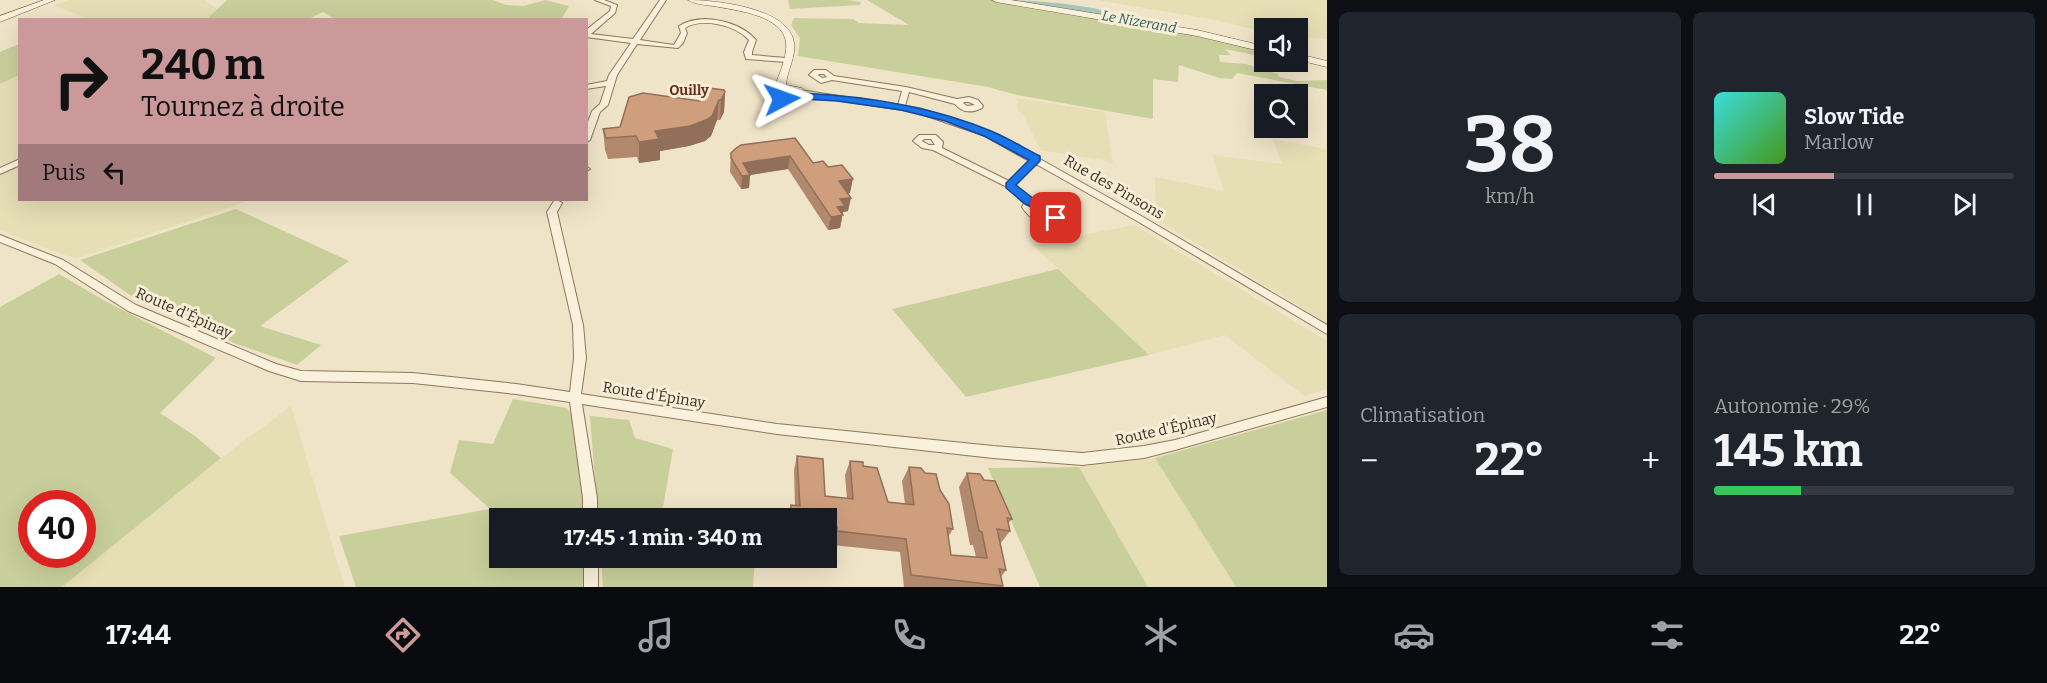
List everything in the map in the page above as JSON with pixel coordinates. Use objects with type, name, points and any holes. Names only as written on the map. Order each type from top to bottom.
[{"type":"street","points":[[0,19],[51,0]]},
{"type":"street","points":[[588,33],[613,12],[614,5],[598,0]]},
{"type":"street","points":[[588,134],[596,111],[604,105],[613,75],[663,0]]},
{"type":"street","points":[[692,0],[750,12],[775,21],[790,38],[791,46],[784,65],[781,88],[798,92]]},
{"type":"street","points":[[996,0],[1197,33],[1254,47]]},
{"type":"street","points":[[588,35],[676,47],[684,33],[681,27],[684,24],[701,20],[743,31],[751,35],[753,40],[748,52],[750,57],[784,65],[798,92]]},
{"type":"street","points":[[1308,59],[1327,64]]},
{"type":"street","points":[[832,78],[906,90],[958,102]]},
{"type":"street","points":[[588,87],[611,84]]},
{"type":"street","points":[[901,107],[906,90]]},
{"type":"street","name":"Rue des Pinsons","points":[[798,92],[901,107],[974,128],[1036,159],[1327,330]]},
{"type":"street","points":[[935,148],[1010,185],[1029,202]]},
{"type":"street","points":[[1010,185],[1036,159]]},
{"type":"street","points":[[0,171],[18,162]]},
{"type":"street","points":[[557,203],[552,212],[578,325],[580,358],[575,397],[590,508]]},
{"type":"street","name":"Route d'Épinay","points":[[0,238],[59,262],[132,308],[273,368],[301,376],[413,378],[575,397],[777,429],[1082,459],[1144,452],[1175,445],[1327,402]]},
{"type":"street","points":[[591,568],[591,587]]},
{"type":"shaded area","points":[[70,0],[205,0],[217,9],[210,18],[85,18],[54,5]]},
{"type":"shaded area","points":[[1097,0],[1327,0],[1327,39],[1308,38],[1308,18],[1254,18],[1254,30],[1215,20]]},
{"type":"shaded area","points":[[18,75],[18,159],[0,169],[0,84]]},
{"type":"shaded area","points":[[1017,98],[1105,112],[1113,164],[1102,160],[1040,150],[1024,116],[1018,110]]},
{"type":"shaded area","points":[[1272,139],[1327,149],[1327,323],[1156,219],[1155,177],[1224,191],[1212,155],[1282,164]]},
{"type":"shaded area","points":[[18,164],[18,201],[246,201],[75,259],[0,230],[0,173]]},
{"type":"shaded area","points":[[1134,225],[1327,341],[1327,389],[1304,396],[1225,335],[1149,355],[1033,245]]},
{"type":"shaded area","points":[[291,406],[345,587],[62,587],[85,568],[96,568],[96,559],[221,458]]},
{"type":"shaded area","points":[[1155,458],[1236,587],[1148,587],[1079,467]]},
{"type":"green space","points":[[227,0],[493,0],[506,5],[524,6],[545,0],[569,6],[562,18],[333,18],[323,12],[310,18],[209,17]]},
{"type":"green space","points":[[788,0],[861,2],[860,5],[790,9]]},
{"type":"green space","points":[[867,0],[991,0],[1178,32],[1254,50],[1254,55],[1225,49],[1231,55],[1219,55],[1220,62],[1246,64],[1254,66],[1254,72],[1272,72],[1278,74],[1279,77],[1297,81],[1327,80],[1327,90],[1308,86],[1308,84],[1295,84],[1237,73],[1232,79],[1219,78],[1179,65],[1178,82],[1153,79],[1153,119],[1017,95],[988,87],[798,56],[800,38],[791,25],[794,18],[853,19],[859,23],[909,25]]},
{"type":"green space","points":[[18,44],[18,75],[0,84],[0,52]]},
{"type":"green space","points":[[236,209],[349,261],[260,326],[321,345],[297,365],[234,343],[130,295],[80,260]]},
{"type":"green space","points":[[1058,269],[1149,355],[966,397],[892,309]]},
{"type":"green space","points":[[59,274],[107,302],[216,358],[160,413],[195,436],[221,458],[96,559],[96,490],[18,490],[18,568],[85,568],[62,587],[0,587],[0,307]]},
{"type":"green space","points":[[513,399],[567,408],[576,422],[585,508],[489,508],[450,473],[459,440],[493,444]]},
{"type":"green space","points":[[1327,410],[1327,587],[1236,587],[1155,458]]},
{"type":"green space","points":[[590,416],[629,420],[635,438],[673,449],[663,508],[597,508]]},
{"type":"green space","points":[[1079,467],[1148,587],[1040,587],[988,468]]},
{"type":"green space","points":[[489,509],[489,568],[585,568],[584,587],[356,587],[339,536]]},
{"type":"green space","points":[[602,568],[754,568],[753,587],[603,587]]},
{"type":"building","points":[[709,88],[725,92],[712,116],[706,120],[690,126],[655,131],[659,139],[639,142],[636,136],[606,138],[603,129],[620,127],[629,97],[643,93],[700,101]]},
{"type":"building","points":[[795,138],[813,163],[823,161],[828,167],[842,165],[853,179],[839,181],[851,198],[840,199],[845,206],[837,207],[843,215],[831,217],[790,156],[743,163],[750,175],[742,176],[731,158],[731,153],[741,145]]},
{"type":"building","points":[[797,456],[823,459],[825,496],[853,499],[850,461],[863,462],[863,466],[877,468],[888,502],[914,505],[909,467],[921,468],[925,473],[936,474],[940,490],[949,504],[953,529],[947,528],[951,555],[987,558],[967,473],[980,474],[984,480],[995,481],[1012,519],[1007,518],[1010,531],[997,529],[1006,570],[999,569],[1003,586],[911,575],[906,539],[837,531],[837,508],[791,508],[791,505],[800,506]]},
{"type":"waterway","name":"Le Nizerand","points":[[1013,0],[1085,10],[1121,20]]},
{"type":"district","name":"Ouilly","points":[[689,90]]},
{"type":"route","points":[[782,99],[792,100],[801,96],[837,98],[901,107],[965,124],[1000,139],[1036,159],[1010,185],[1029,202],[1052,212],[1056,218]]}]
